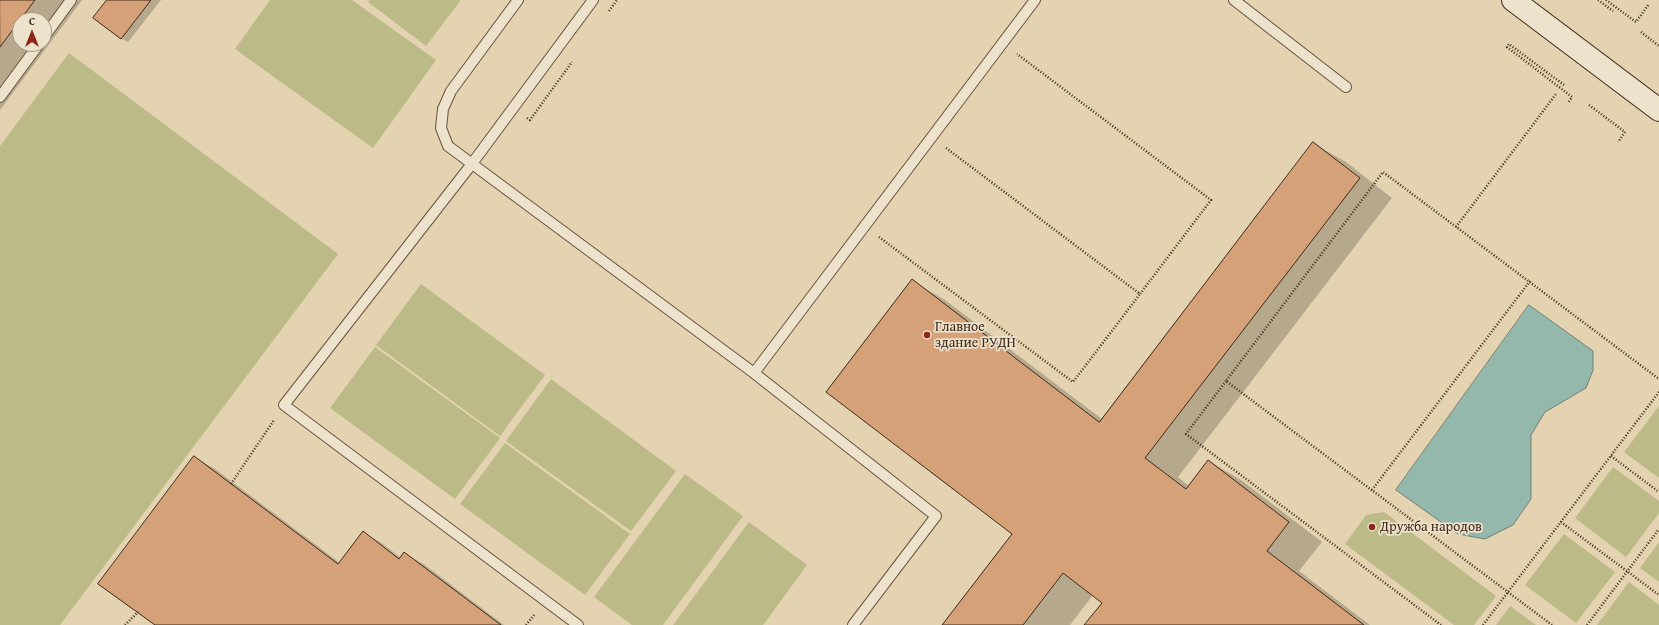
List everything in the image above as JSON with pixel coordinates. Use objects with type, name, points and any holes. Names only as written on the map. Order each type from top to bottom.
[{"type":"main road","points":[[1513,0],[1659,110]]},
{"type":"lane","points":[[52,26],[71,0]]},
{"type":"lane","points":[[518,0],[451,91],[443,109],[441,128],[448,146],[471,165],[754,373],[936,516],[853,625]]},
{"type":"lane","points":[[578,625],[284,405],[471,165],[594,0]]},
{"type":"lane","points":[[754,373],[1035,0]]},
{"type":"lane","points":[[1234,0],[1346,87]]},
{"type":"lane","points":[[0,97],[33,52]]},
{"type":"path","points":[[1598,0],[1613,11]]},
{"type":"path","points":[[1606,0],[1636,22],[1649,4]]},
{"type":"path","points":[[1641,32],[1659,46]]},
{"type":"path","points":[[865,226],[1073,382],[1211,200],[1003,43]]},
{"type":"path","points":[[1564,85],[1510,44],[1507,48],[1572,96],[1568,103]]},
{"type":"path","points":[[1456,227],[1556,94]]},
{"type":"path","points":[[1589,105],[1625,132],[1618,142]]},
{"type":"path","points":[[932,137],[1140,294]]},
{"type":"path","points":[[1441,625],[1186,434],[1383,172],[1659,378]]},
{"type":"path","points":[[1372,490],[1530,281]]},
{"type":"path","points":[[1226,381],[1552,625]]},
{"type":"path","points":[[1484,625],[1659,392]]},
{"type":"path","points":[[231,484],[284,405]]},
{"type":"path","points":[[1610,456],[1659,492]]},
{"type":"path","points":[[1561,522],[1659,595]]},
{"type":"path","points":[[1587,625],[1659,529]]},
{"type":"path","points":[[126,625],[138,612]]},
{"type":"shaded area","points":[[270,0],[352,0],[436,60],[373,148],[235,49]]},
{"type":"shaded area","points":[[370,0],[461,0],[426,46],[368,2]]},
{"type":"shaded area","points":[[69,53],[338,254],[60,625],[0,625],[0,146]]},
{"type":"shaded area","points":[[421,284],[545,375],[500,436],[376,345]]},
{"type":"shaded area","points":[[375,347],[500,438],[455,499],[330,408]]},
{"type":"shaded area","points":[[551,379],[676,471],[631,531],[506,441]]},
{"type":"shaded area","points":[[1659,406],[1659,478],[1624,452]]},
{"type":"shaded area","points":[[505,443],[630,534],[585,595],[460,504]]},
{"type":"shaded area","points":[[1613,467],[1659,501],[1659,513],[1626,557],[1575,518]]},
{"type":"shaded area","points":[[685,474],[743,516],[663,625],[632,625],[594,597]]},
{"type":"shaded area","points":[[1384,512],[1496,596],[1474,625],[1454,625],[1345,544],[1366,515]]},
{"type":"shaded area","points":[[749,522],[807,565],[763,625],[673,625]]},
{"type":"shaded area","points":[[1564,534],[1615,572],[1576,623],[1525,585]]},
{"type":"shaded area","points":[[1659,542],[1659,582],[1640,568]]},
{"type":"shaded area","points":[[1629,582],[1659,605],[1659,625],[1597,625]]},
{"type":"shaded area","points":[[1510,606],[1536,625],[1496,625]]},
{"type":"water","points":[[1529,305],[1593,351],[1593,370],[1586,388],[1545,412],[1531,435],[1531,499],[1513,525],[1485,539],[1458,534],[1396,490]]},
{"type":"building","points":[[0,0],[35,0],[26,12],[12,12],[12,31],[0,47]]},
{"type":"building","points":[[107,0],[151,0],[121,39],[93,18]]},
{"type":"building","name":"Главное здание РУДН","points":[[1313,142],[1360,178],[1145,458],[1186,489],[1208,460],[1289,522],[1267,551],[1364,625],[1084,625],[1102,603],[1063,573],[1023,625],[942,625],[1012,534],[826,392],[912,279],[1099,422]]},
{"type":"building","points":[[194,456],[338,564],[363,531],[399,559],[404,552],[501,625],[155,625],[98,584]]},
{"type":"place","name":"Главное здание РУДН","points":[[927,335]]},
{"type":"place","name":"Дружба народов","points":[[1372,527]]}]
